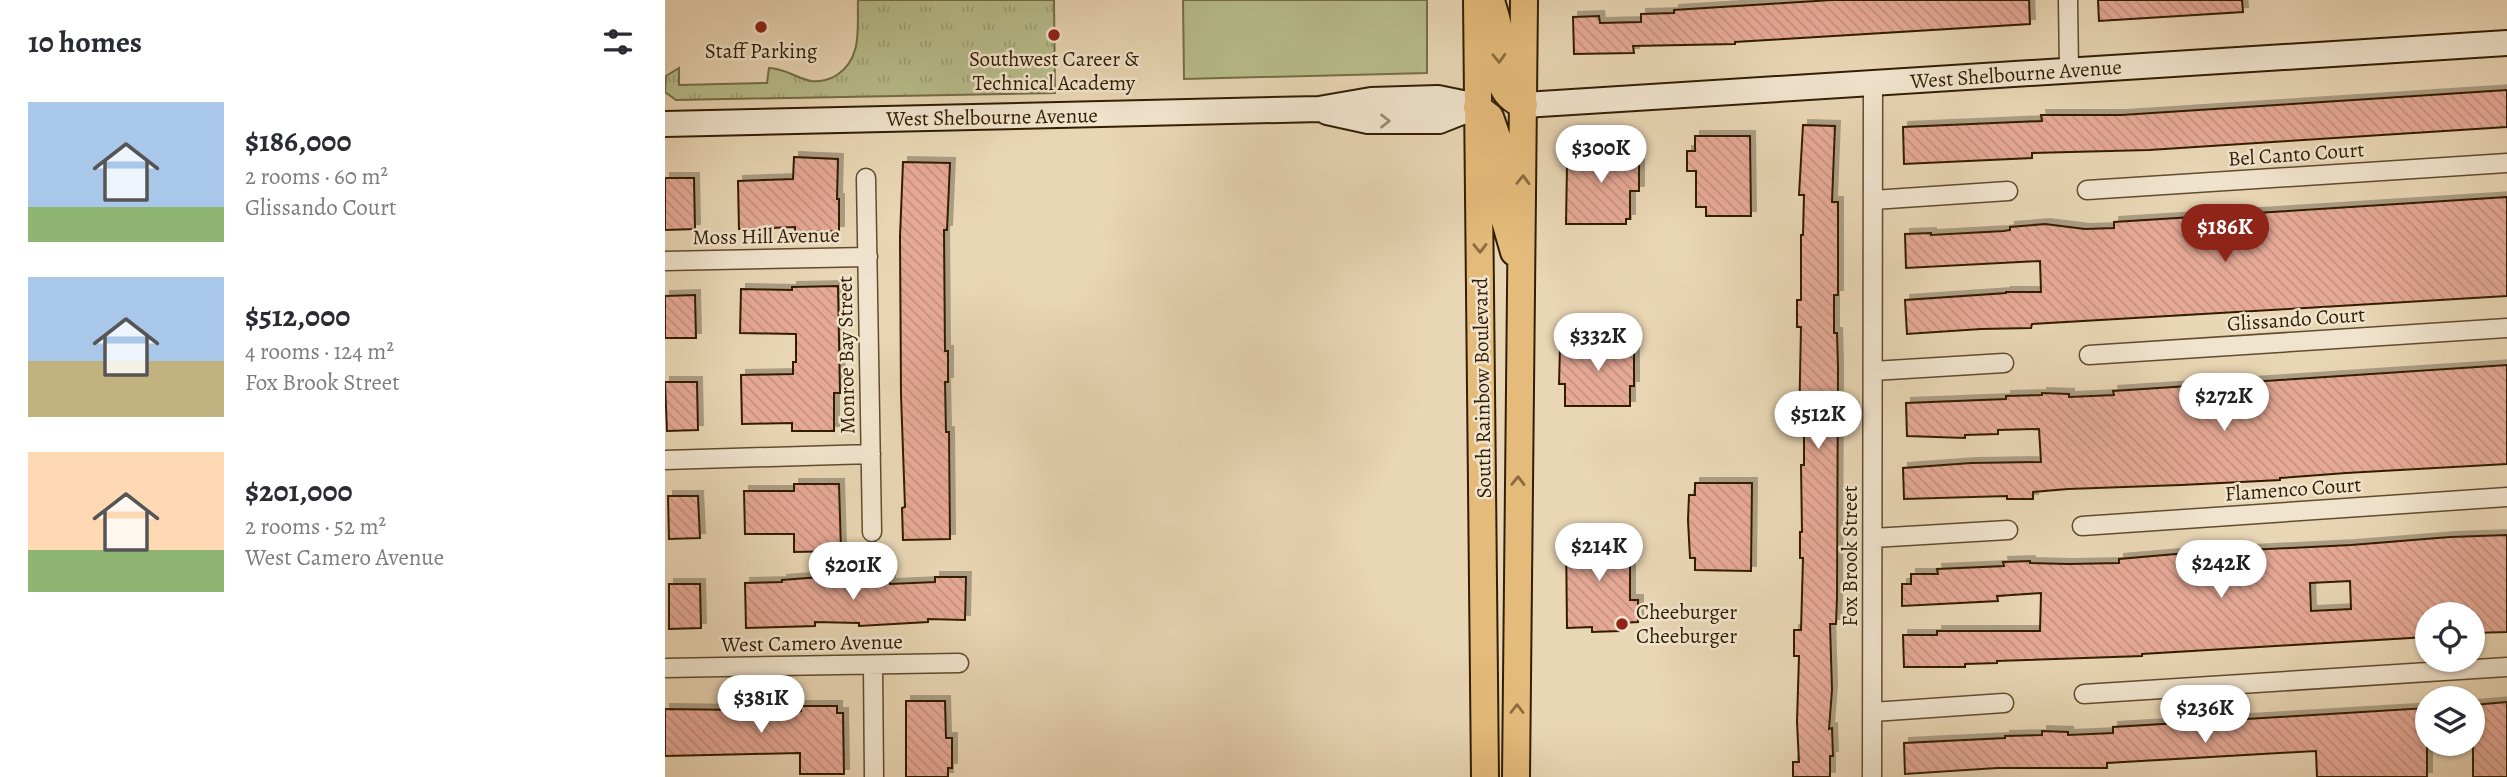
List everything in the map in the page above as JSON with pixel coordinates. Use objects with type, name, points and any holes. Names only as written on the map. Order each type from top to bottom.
[{"type":"main road","name":"South Rainbow Boulevard","points":[[1477,0],[1485,777]]},
{"type":"main road","points":[[1491,0],[1498,26],[1500,79],[1513,101],[1524,105]]},
{"type":"main road","name":"South Rainbow Boulevard","points":[[1516,777],[1524,0]]},
{"type":"main road","points":[[1477,106],[1490,117],[1497,137],[1499,200],[1522,277]]},
{"type":"main road","points":[[1483,467],[1497,557],[1497,603],[1500,617],[1517,640]]},
{"type":"main road","points":[[1485,675],[1496,685],[1497,690],[1498,754],[1504,777]]},
{"type":"street","points":[[2068,0],[2069,70]]},
{"type":"street","name":"West Shelbourne Avenue","points":[[1524,105],[2507,43]]},
{"type":"street","name":"Fox Brook Street","points":[[1872,777],[1874,82]]},
{"type":"street","name":"West Shelbourne Avenue","points":[[665,124],[1318,110],[1371,100],[1439,98],[1477,106]]},
{"type":"street","name":"Bel Canto Court","points":[[2087,190],[2507,163]]},
{"type":"street","name":"Monroe Bay Street","points":[[866,178],[872,532]]},
{"type":"street","points":[[1874,200],[2008,191]]},
{"type":"street","name":"Moss Hill Avenue","points":[[665,261],[868,257]]},
{"type":"street","name":"Glissando Court","points":[[2089,355],[2507,328]]},
{"type":"street","points":[[1873,371],[2004,363]]},
{"type":"street","points":[[665,460],[871,454]]},
{"type":"street","name":"Flamenco Court","points":[[2082,526],[2507,497]]},
{"type":"street","points":[[1873,538],[2008,530]]},
{"type":"street","name":"West Camero Avenue","points":[[665,668],[959,663]]},
{"type":"street","points":[[873,665],[874,777]]},
{"type":"street","points":[[2084,694],[2507,667]]},
{"type":"street","points":[[1873,712],[2004,703]]},
{"type":"green space","points":[[858,0],[1054,0],[1055,93],[676,100],[665,92],[666,76],[679,68],[679,85],[767,83],[769,68],[811,81],[834,77],[845,68],[855,51]]},
{"type":"green space","points":[[1183,0],[1427,0],[1427,73],[1184,79]]},
{"type":"building","points":[[1832,0],[2029,0],[2030,24],[1735,44],[1633,46],[1634,53],[1574,54],[1573,17],[1599,16],[1600,23],[1641,22],[1641,14],[1674,13],[1674,10]]},
{"type":"building","points":[[2098,0],[2242,0],[2243,12],[2099,21]]},
{"type":"building","points":[[2507,90],[2507,127],[2149,150],[2032,153],[2032,158],[1904,164],[1903,127],[2042,121],[2041,115],[2121,115]]},
{"type":"building","points":[[1803,125],[1835,126],[1832,202],[1838,202],[1838,295],[1834,295],[1834,333],[1837,333],[1838,367],[1837,598],[1836,624],[1830,624],[1832,690],[1829,729],[1832,728],[1833,756],[1830,756],[1830,777],[1793,777],[1793,762],[1799,762],[1799,656],[1794,656],[1794,630],[1801,630],[1803,558],[1800,558],[1800,532],[1804,426],[1799,426],[1801,327],[1797,327],[1797,300],[1801,300],[1804,195],[1799,195]]},
{"type":"building","points":[[1695,136],[1750,136],[1751,216],[1706,216],[1706,207],[1696,207],[1696,171],[1687,171],[1687,151],[1695,151]]},
{"type":"building","points":[[1579,142],[1626,142],[1626,149],[1630,149],[1630,165],[1639,165],[1639,191],[1630,191],[1630,219],[1626,219],[1626,224],[1566,224],[1567,165],[1579,165]]},
{"type":"building","points":[[794,157],[838,159],[839,231],[795,232],[795,227],[739,229],[738,181],[793,179]]},
{"type":"building","points":[[903,162],[950,163],[947,230],[944,230],[950,539],[903,540],[902,508],[905,507],[900,237]]},
{"type":"building","points":[[665,178],[694,178],[695,229],[665,230]]},
{"type":"building","points":[[2507,197],[2507,296],[1907,334],[1905,300],[2041,292],[2040,261],[1906,268],[1905,234],[2004,231],[2010,230],[2010,227],[2045,224],[2085,229],[2114,228],[2114,222]]},
{"type":"building","points":[[838,286],[840,393],[834,393],[834,431],[792,431],[792,423],[742,424],[741,375],[793,374],[796,334],[740,333],[741,289],[792,290],[792,287]]},
{"type":"building","points":[[695,295],[696,338],[665,338],[665,296]]},
{"type":"building","points":[[1582,340],[1634,340],[1634,386],[1630,386],[1630,406],[1565,406],[1565,384],[1559,384],[1560,348],[1582,348]]},
{"type":"building","points":[[2507,365],[2507,464],[2346,473],[2280,480],[2068,489],[2033,492],[2033,499],[2007,499],[2007,496],[1904,499],[1903,468],[2041,462],[2039,429],[1998,430],[1998,434],[1965,435],[1965,438],[1907,436],[1906,403],[2006,399],[2006,396],[2042,393],[2069,394],[2069,397],[2114,395],[2113,391]]},
{"type":"building","points":[[665,382],[697,382],[698,430],[667,431]]},
{"type":"building","points":[[1695,483],[1752,483],[1751,571],[1695,570],[1695,558],[1690,558],[1688,520],[1689,495],[1695,495]]},
{"type":"building","points":[[794,484],[839,484],[841,551],[794,552],[794,534],[745,534],[744,491],[794,491]]},
{"type":"building","points":[[668,496],[698,496],[700,538],[669,539]]},
{"type":"building","points":[[1594,532],[1618,532],[1618,544],[1630,544],[1630,600],[1638,600],[1638,622],[1620,623],[1620,631],[1592,632],[1592,627],[1567,628],[1566,537],[1594,536]]},
{"type":"building","points":[[2507,535],[2507,632],[2485,633],[2485,602],[2415,602],[2415,638],[2142,656],[1997,661],[1965,664],[1965,667],[1904,667],[1903,635],[1937,635],[1937,631],[2040,631],[2041,593],[1997,596],[1998,601],[1902,606],[1902,584],[1911,584],[1911,574],[1938,574],[1937,569],[2004,566],[2003,562],[2119,563],[2119,559],[2187,553]],"holes":[[[2350,581],[2351,609],[2311,611],[2310,583]]]},
{"type":"building","points":[[821,577],[852,578],[852,581],[890,580],[890,584],[935,582],[935,577],[966,577],[965,620],[928,619],[928,622],[859,626],[859,623],[815,622],[815,626],[746,628],[745,583]]},
{"type":"building","points":[[669,584],[700,584],[701,628],[669,629]]},
{"type":"building","points":[[906,701],[945,701],[946,738],[952,738],[952,768],[948,768],[948,777],[906,777]]},
{"type":"building","points":[[2507,702],[2507,777],[2473,777],[2473,756],[2485,756],[2485,704]]},
{"type":"building","points":[[801,706],[837,706],[837,713],[843,713],[844,774],[800,774],[800,753],[665,756],[665,709],[801,711]]},
{"type":"building","points":[[2415,709],[2415,756],[2427,756],[2427,777],[2317,777],[2316,751],[2107,763],[2107,768],[1997,768],[1905,774],[1904,743],[2042,735],[2042,731],[2068,732],[2068,735],[2113,733],[2113,727]]},
{"type":"place","name":"Staff Parking","points":[[761,27]]},
{"type":"place","name":"Southwest Career & Technical Academy","points":[[1054,35]]},
{"type":"place","name":"Cheeburger Cheeburger","points":[[1622,624]]}]
